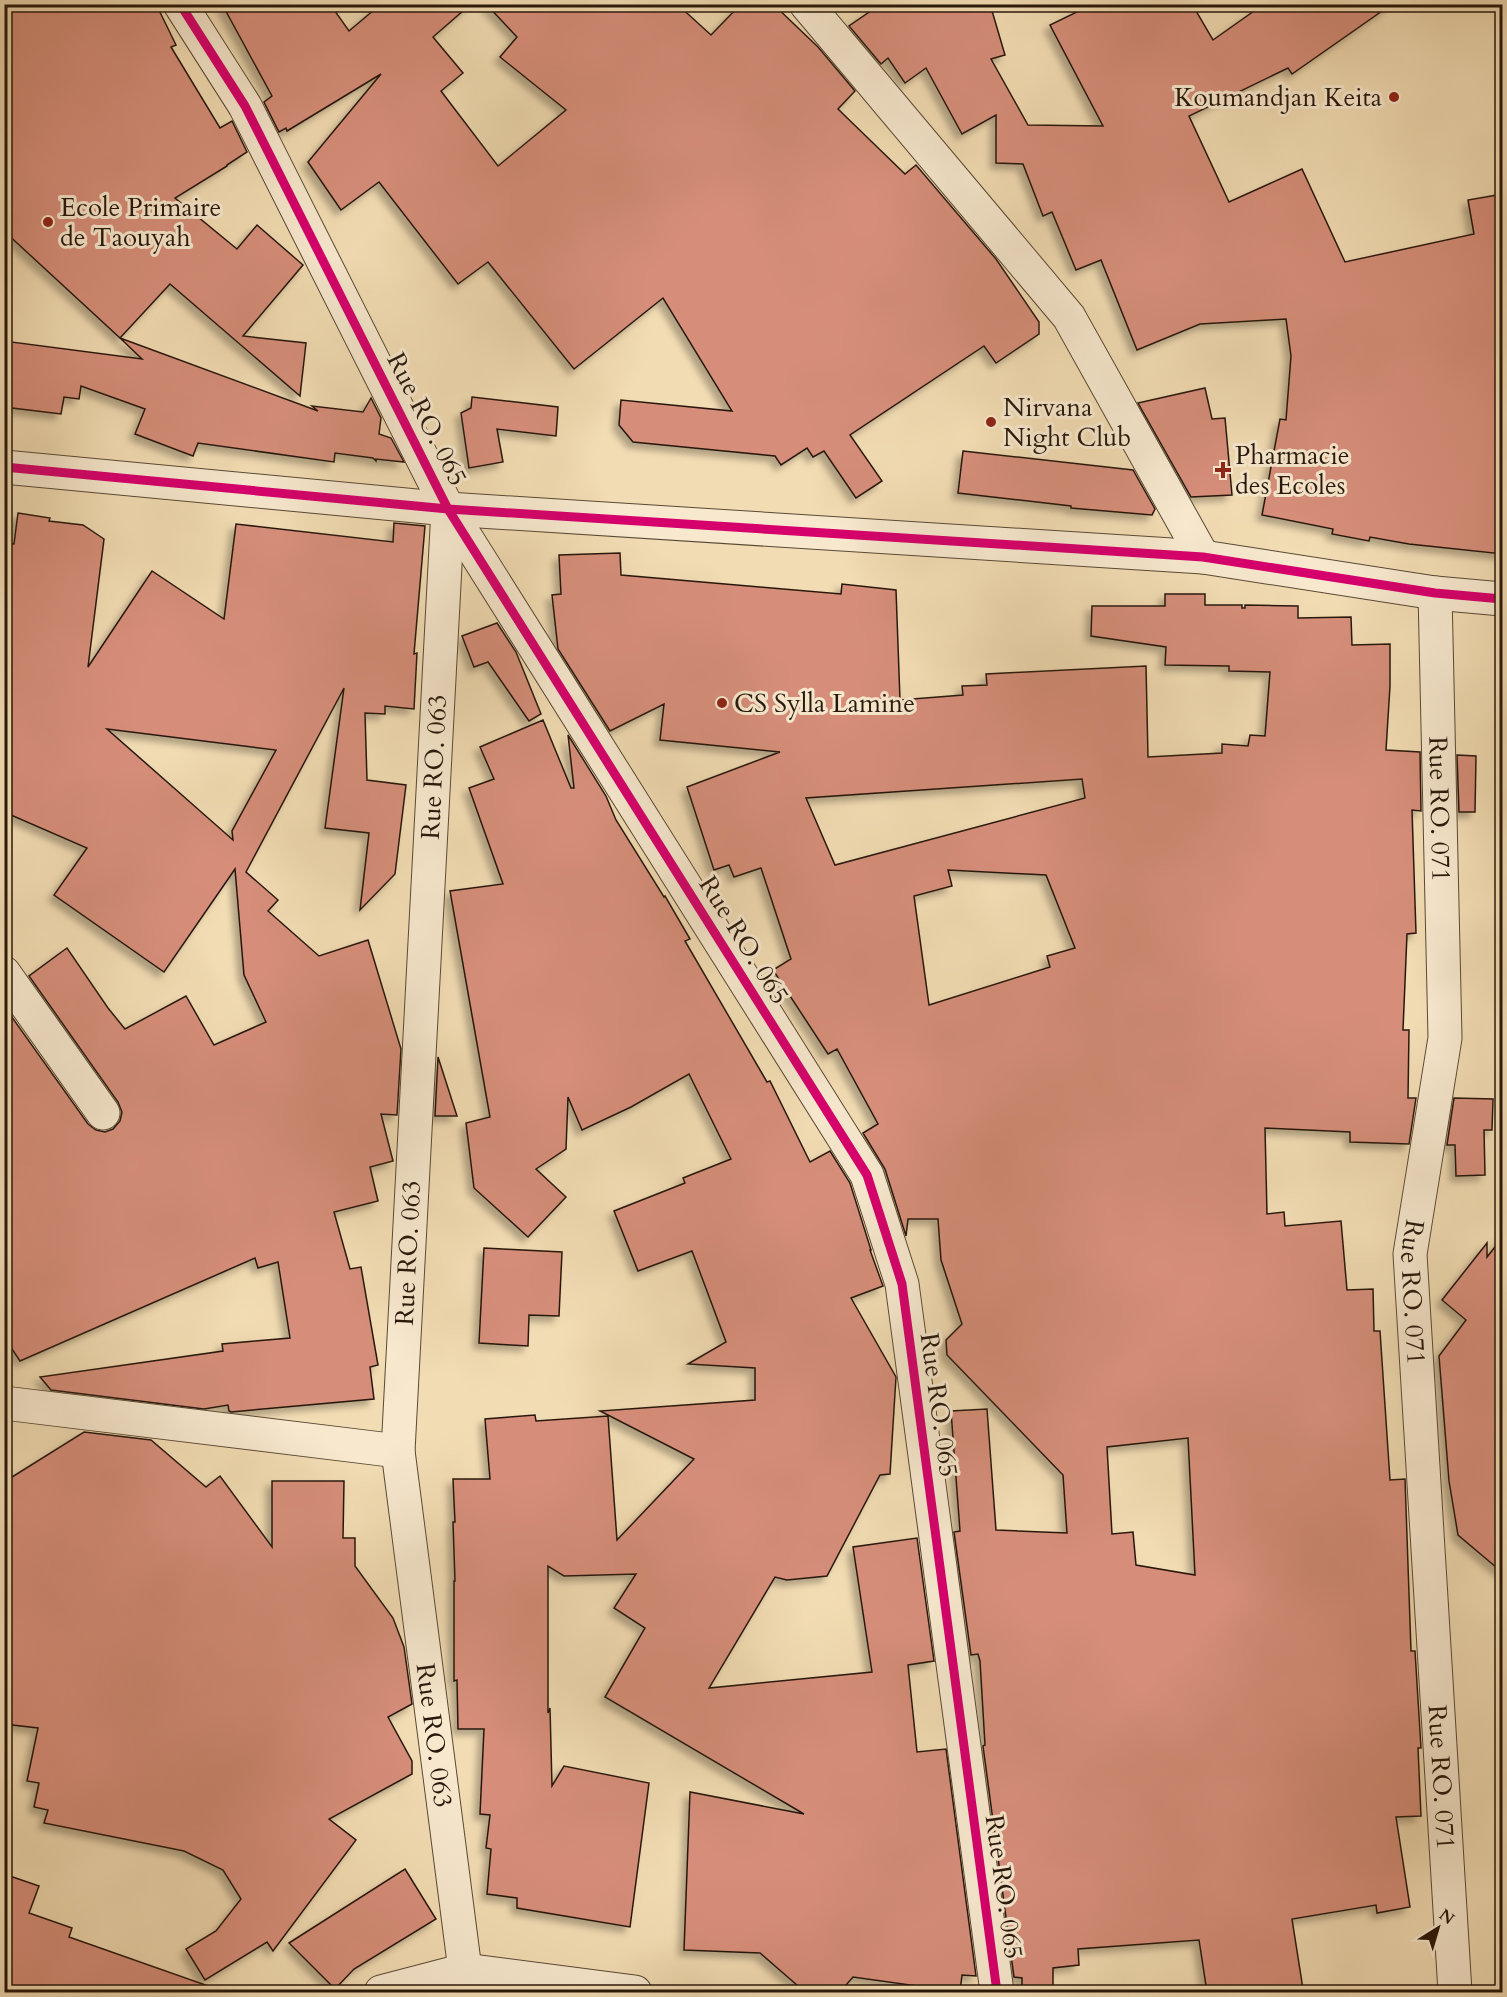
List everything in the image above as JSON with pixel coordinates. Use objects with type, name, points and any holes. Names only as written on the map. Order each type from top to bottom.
[{"type":"street","name":"Rue RO. 065","points":[[180,4],[245,106],[448,509],[867,1174],[902,1284],[996,1992]]},
{"type":"street","points":[[806,4],[1069,317],[1203,557]]},
{"type":"street","points":[[4,466],[448,509],[1203,557],[1435,594],[1503,599]]},
{"type":"street","name":"Rue RO. 063","points":[[448,509],[398,1451],[465,1982]]},
{"type":"street","name":"Rue RO. 071","points":[[1435,594],[1445,1038],[1410,1254],[1455,1992]]},
{"type":"street","points":[[4,974],[103,1113]]},
{"type":"street","points":[[4,1403],[398,1451]]},
{"type":"street","points":[[381,1992],[465,1982],[635,1992]]},
{"type":"building","points":[[4,4],[156,4],[176,45],[171,47],[220,128],[232,121],[247,152],[175,198],[237,249],[257,225],[303,265],[243,336],[306,343],[300,396],[170,284],[120,338],[4,231]]},
{"type":"building","points":[[222,4],[330,4],[349,31],[381,4],[471,4],[433,37],[463,73],[441,91],[498,166],[566,110],[500,57],[517,37],[486,4],[677,4],[711,35],[741,4],[773,4],[818,47],[855,91],[838,109],[905,174],[916,165],[996,259],[1039,322],[1039,334],[996,363],[984,346],[850,435],[882,481],[856,498],[824,451],[813,457],[807,448],[781,465],[775,456],[633,442],[619,425],[621,400],[732,411],[663,298],[574,369],[488,262],[458,284],[379,182],[341,210],[308,162],[381,74],[287,131],[286,128],[279,132],[264,102],[272,96]]},
{"type":"building","points":[[881,4],[990,4],[1005,55],[991,59],[1028,125],[1103,126],[1050,25],[1093,4],[1192,4],[1213,40],[1264,4],[1392,4],[1292,74],[1288,68],[1189,116],[1229,202],[1302,169],[1345,262],[1474,234],[1468,200],[1503,194],[1503,554],[1409,544],[1370,537],[1369,541],[1332,534],[1333,529],[1262,515],[1280,419],[1286,420],[1291,356],[1286,319],[1200,324],[1137,350],[1101,260],[1076,270],[1052,212],[1043,216],[1023,164],[996,163],[996,115],[962,134],[926,68],[905,83],[888,58],[881,64],[849,26]]},
{"type":"building","points":[[120,338],[318,411],[312,406],[363,412],[371,398],[381,418],[379,434],[391,438],[404,462],[376,459],[376,461],[373,458],[335,453],[334,462],[198,443],[193,456],[135,434],[145,409],[81,386],[79,399],[64,397],[61,414],[4,407],[4,341],[142,359]]},
{"type":"building","points":[[1205,388],[1212,419],[1225,418],[1232,495],[1191,497],[1138,403]]},
{"type":"building","points":[[472,397],[558,407],[556,436],[497,429],[503,462],[469,468],[461,413],[471,408]]},
{"type":"building","points":[[963,451],[1133,470],[1155,509],[1152,515],[1071,508],[1071,506],[958,493]]},
{"type":"building","points":[[18,513],[50,518],[49,521],[83,525],[104,539],[88,667],[152,571],[224,619],[236,524],[393,542],[394,523],[425,526],[414,654],[417,653],[414,709],[385,706],[385,714],[365,713],[367,780],[406,785],[395,874],[360,910],[369,833],[325,828],[344,688],[246,872],[278,900],[268,911],[319,956],[368,940],[401,1049],[397,1115],[381,1114],[393,1161],[370,1167],[378,1201],[334,1212],[350,1269],[361,1267],[378,1365],[370,1367],[374,1399],[231,1412],[228,1405],[204,1409],[51,1390],[40,1377],[223,1351],[222,1344],[290,1338],[278,1262],[258,1268],[255,1258],[20,1361],[4,1337],[4,1006],[88,1124],[96,1130],[105,1132],[113,1129],[120,1121],[122,1112],[118,1102],[29,976],[67,948],[125,1029],[186,996],[214,1045],[266,1022],[244,975],[235,869],[164,972],[54,895],[87,848],[4,812],[4,543],[14,544]],"holes":[[[107,729],[276,750],[232,831],[233,840]]]},
{"type":"building","points":[[620,553],[621,575],[841,594],[842,584],[896,590],[900,700],[963,695],[962,686],[987,685],[986,674],[1146,666],[1148,757],[1222,753],[1222,744],[1248,746],[1250,735],[1265,736],[1270,672],[1229,671],[1229,666],[1165,665],[1166,647],[1091,636],[1092,606],[1165,606],[1165,594],[1205,594],[1205,605],[1242,605],[1242,608],[1245,608],[1245,605],[1298,606],[1298,618],[1351,617],[1352,645],[1390,644],[1386,750],[1420,752],[1421,811],[1412,810],[1416,933],[1407,934],[1403,1030],[1409,1030],[1408,1098],[1416,1098],[1409,1144],[1350,1142],[1350,1132],[1265,1128],[1267,1214],[1284,1212],[1285,1226],[1341,1221],[1347,1290],[1373,1289],[1374,1331],[1380,1331],[1390,1480],[1405,1479],[1411,1651],[1415,1651],[1421,1748],[1418,1748],[1421,1816],[1396,1817],[1410,1907],[1377,1913],[1376,1905],[1292,1919],[1303,1989],[1278,1992],[1207,1992],[1199,1940],[1078,1949],[1079,1965],[1053,1968],[1053,1992],[1022,1992],[1022,1978],[1014,1977],[983,1746],[985,1745],[980,1661],[978,1654],[971,1655],[954,1532],[960,1531],[951,1411],[987,1409],[996,1530],[1067,1533],[1063,1475],[947,1355],[946,1340],[962,1324],[941,1260],[938,1219],[908,1219],[906,1236],[885,1169],[863,1133],[878,1124],[837,1049],[828,1054],[773,970],[791,959],[761,868],[734,877],[729,865],[714,870],[687,787],[780,752],[660,740],[664,704],[610,731],[558,649],[552,595],[561,594],[559,555]],"holes":[[[1082,779],[1085,798],[835,865],[806,798]],[[948,870],[1046,875],[1075,948],[1047,956],[1050,967],[929,1005],[914,896],[952,886]],[[1188,1438],[1195,1575],[1136,1565],[1133,1532],[1112,1534],[1107,1447]]]},
{"type":"building","points":[[497,623],[516,652],[541,714],[529,721],[488,662],[474,667],[462,636]]},
{"type":"building","points":[[543,720],[571,788],[574,788],[568,735],[606,796],[616,820],[690,939],[685,941],[767,1082],[770,1081],[810,1162],[830,1151],[850,1183],[883,1286],[851,1298],[896,1377],[890,1474],[880,1475],[827,1576],[787,1580],[775,1577],[709,1688],[872,1672],[853,1547],[917,1538],[934,1661],[908,1665],[917,1752],[946,1749],[976,1976],[962,1975],[960,1992],[853,1977],[840,1992],[805,1992],[760,1953],[684,1950],[690,1792],[804,1814],[605,1697],[645,1628],[614,1608],[636,1574],[564,1576],[548,1566],[548,1713],[550,1708],[552,1786],[564,1766],[649,1783],[630,1927],[517,1908],[517,1898],[487,1894],[491,1849],[486,1848],[490,1815],[480,1814],[484,1729],[458,1729],[457,1680],[454,1681],[453,1522],[455,1522],[453,1479],[490,1479],[485,1419],[535,1415],[536,1421],[608,1416],[617,1540],[694,1459],[600,1411],[755,1400],[755,1368],[688,1364],[726,1342],[692,1251],[638,1271],[614,1211],[685,1183],[683,1178],[731,1159],[689,1074],[631,1107],[582,1130],[568,1097],[566,1149],[536,1169],[566,1197],[528,1237],[474,1188],[466,1123],[490,1117],[450,891],[503,884],[469,788],[494,779],[480,747]]},
{"type":"building","points":[[1457,755],[1476,756],[1475,812],[1459,812]]},
{"type":"building","points":[[438,1057],[457,1116],[435,1116]]},
{"type":"building","points":[[1454,1098],[1493,1099],[1492,1130],[1484,1130],[1485,1175],[1456,1176],[1455,1145],[1447,1145]]},
{"type":"building","points":[[1503,1237],[1503,1573],[1458,1535],[1449,1481],[1439,1356],[1466,1320],[1442,1300],[1487,1243],[1487,1257]]},
{"type":"building","points":[[484,1248],[562,1252],[559,1316],[529,1315],[528,1346],[479,1343]]},
{"type":"building","points":[[84,1432],[151,1440],[206,1487],[220,1476],[272,1547],[272,1481],[344,1481],[343,1538],[355,1538],[355,1566],[393,1618],[404,1647],[412,1704],[388,1717],[412,1761],[412,1774],[329,1819],[356,1840],[273,1951],[267,1942],[205,1980],[186,1949],[216,1931],[241,1899],[223,1870],[184,1851],[44,1823],[48,1810],[34,1807],[39,1783],[27,1781],[38,1728],[4,1724],[4,1482]]},
{"type":"building","points":[[405,1869],[436,1919],[354,1969],[335,1989],[289,1943]]},
{"type":"building","points":[[4,1874],[39,1886],[29,1913],[72,1928],[69,1937],[214,1988],[214,1992],[4,1992]]},
{"type":"cycle path","points":[[180,4],[245,106],[448,509],[867,1175],[902,1284],[997,1992]]},
{"type":"cycle path","points":[[4,467],[448,509],[1203,557],[1435,593],[1502,599]]},
{"type":"place","name":"Koumandjan Keita","points":[[1394,97]]},
{"type":"place","name":"Ecole Primaire de Taouyah","points":[[48,222]]},
{"type":"place","name":"Nirvana Night Club","points":[[991,422]]},
{"type":"place","name":"Pharmacie des Ecoles","points":[[1223,470]]},
{"type":"place","name":"CS Sylla Lamine","points":[[722,703]]}]
